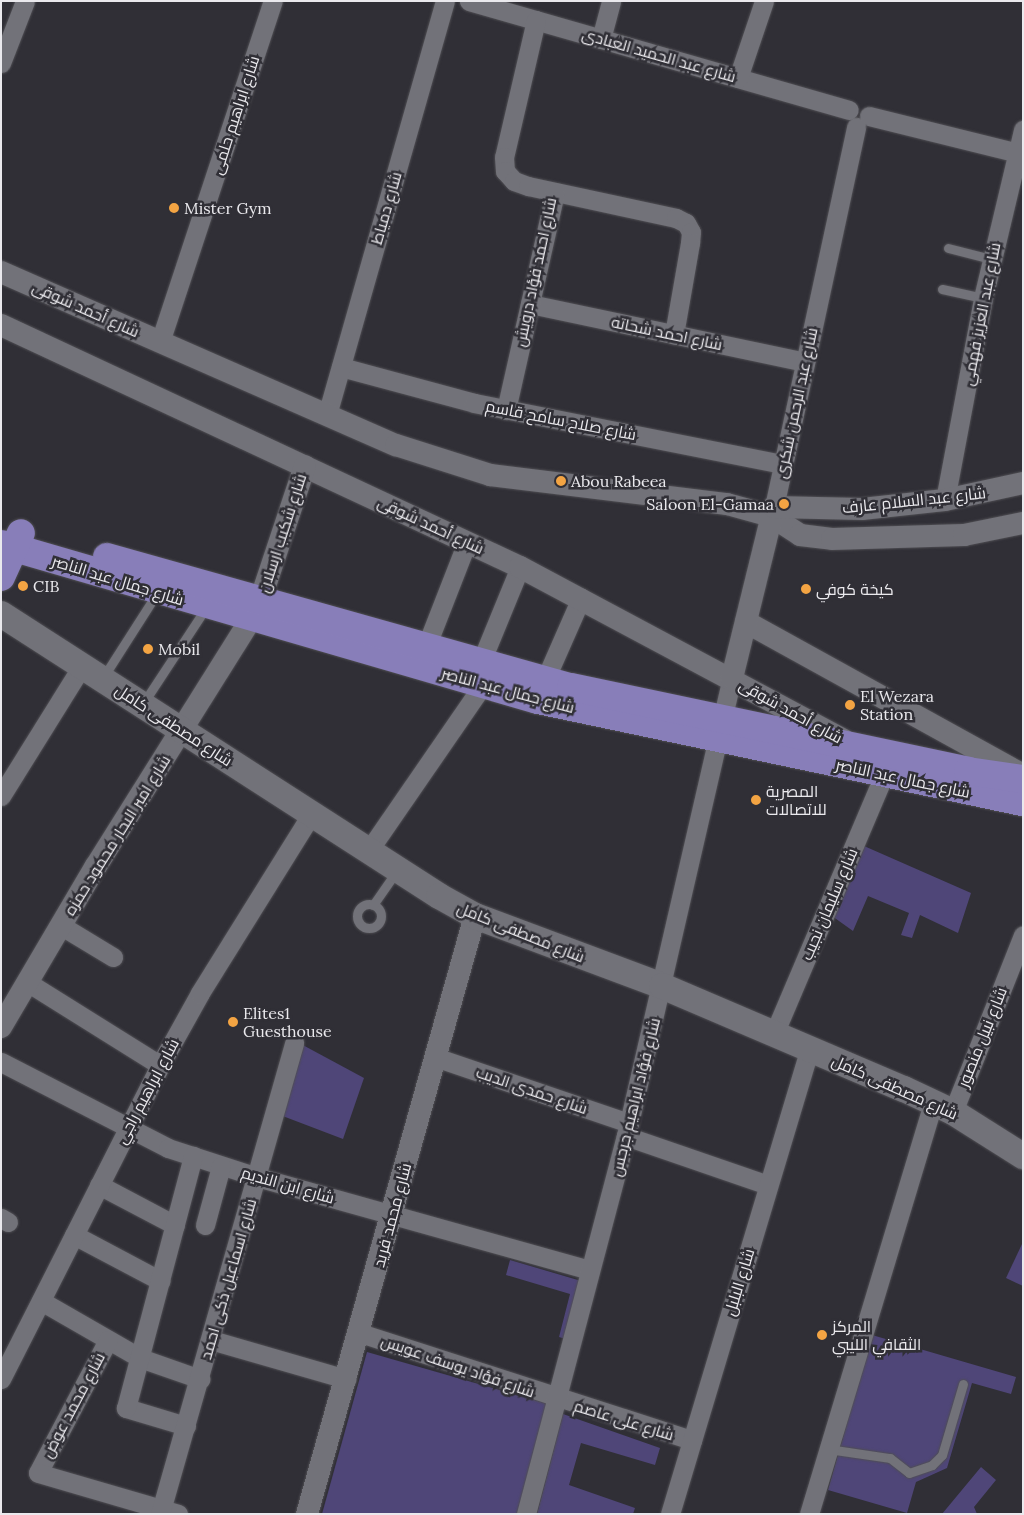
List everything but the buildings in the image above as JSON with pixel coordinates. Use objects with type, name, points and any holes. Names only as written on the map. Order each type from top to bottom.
[{"type":"main road","name":"شارع جمال عبد الناصر","points":[[10,538],[255,610],[482,673],[720,729],[851,744],[946,766],[1019,798]]},
{"type":"main road","name":"شارع جمال عبد الناصر","points":[[10,538],[158,592],[207,606],[255,610],[426,647],[482,673],[545,680],[885,773],[1019,798]]},
{"type":"main road","points":[[1,577],[10,538]]},
{"type":"main road","name":"شارع مصطفى كامل","points":[[1,614],[398,870],[475,916],[662,986],[943,1107],[1023,1156]]},
{"type":"street","points":[[1,63],[9,21],[25,1]]},
{"type":"street","name":"شارع ابراهيم حلمى","points":[[160,342],[273,1]]},
{"type":"street","name":"شارع دمياط","points":[[327,415],[444,1]]},
{"type":"street","name":"شارع عبد الحميد العبادى","points":[[469,1],[738,78],[858,118],[1019,153]]},
{"type":"street","points":[[601,39],[611,1]]},
{"type":"street","points":[[738,78],[764,1]]},
{"type":"street","name":"شارع احمد فؤاد درويش","points":[[506,410],[554,192],[514,181],[503,164],[536,20]]},
{"type":"street","name":"شارع عبد الرحمن شكرى","points":[[732,678],[773,512],[858,118]]},
{"type":"street","name":"شارع عبد العزيز فهمي","points":[[944,500],[991,259],[1019,153],[1023,130]]},
{"type":"street","points":[[554,192],[676,218],[686,222],[691,238],[674,334]]},
{"type":"street","name":"شارع أحمد شوقى","points":[[1,272],[427,457],[490,475],[727,504],[773,512]]},
{"type":"street","name":"شارع احمد شحاته","points":[[530,304],[805,362]]},
{"type":"street","name":"شارع أحمد شوقى","points":[[1,325],[520,567],[732,678],[851,744]]},
{"type":"street","name":"شارع صلاح سامح قاسم","points":[[340,367],[506,410],[783,464]]},
{"type":"street","name":"شارع شكيب ارسلان","points":[[255,610],[305,466]]},
{"type":"street","name":"شارع عبد السلام عارف","points":[[773,512],[862,509],[944,500],[1023,483]]},
{"type":"street","name":"شارع عبد السلام عارف","points":[[773,512],[800,535],[832,539],[964,535],[1023,524]]},
{"type":"street","points":[[426,647],[467,542]]},
{"type":"street","points":[[369,850],[482,673],[520,567]]},
{"type":"street","points":[[545,680],[581,598]]},
{"type":"street","name":"شارع امير البحار محمود حمزه","points":[[1,1027],[60,925],[183,731],[255,610]]},
{"type":"street","points":[[746,622],[1023,775]]},
{"type":"street","points":[[1,796],[92,672]]},
{"type":"street","name":"شارع فؤاد ابراهيم جرجس","points":[[526,1514],[589,1270],[628,1130],[732,678]]},
{"type":"street","name":"شارع سليمان نجيب","points":[[774,1034],[885,773]]},
{"type":"street","name":"شارع ابراهيم راجي","points":[[1,1379],[160,1065],[200,993],[312,813]]},
{"type":"street","name":"شارع محمد فريد","points":[[307,1514],[360,1332],[475,916]]},
{"type":"street","points":[[60,925],[113,957]]},
{"type":"street","name":"شارع نبيل منصور","points":[[809,1514],[828,1449],[943,1107],[1023,935]]},
{"type":"street","points":[[26,982],[160,1065]]},
{"type":"street","name":"شارع اسماعيل ذكى احمد","points":[[166,1512],[186,1426],[294,1042]]},
{"type":"street","name":"شارع البلبل","points":[[670,1514],[809,1050]]},
{"type":"street","name":"شارع حمدى الديب","points":[[436,1057],[768,1185]]},
{"type":"street","name":"شارع ابن النديم","points":[[1,1062],[127,1128],[221,1166],[589,1270]]},
{"type":"street","points":[[186,1426],[126,1410],[193,1156]]},
{"type":"street","points":[[205,1225],[221,1166]]},
{"type":"street","points":[[99,1185],[175,1225]]},
{"type":"street","points":[[74,1236],[161,1280]]},
{"type":"street","points":[[41,1301],[140,1358],[200,1379]]},
{"type":"street","name":"شارع فؤاد يوسف عويس","points":[[360,1332],[556,1399]]},
{"type":"street","name":"شارع محمد عوض","points":[[108,1340],[38,1473],[166,1512]]},
{"type":"street","points":[[211,1340],[346,1379]]},
{"type":"street","name":"شارع على عاصم","points":[[556,1399],[692,1440]]},
{"type":"lane","points":[[948,248],[991,259]]},
{"type":"lane","points":[[942,289],[983,298]]},
{"type":"lane","points":[[92,672],[158,592]]},
{"type":"lane","points":[[142,704],[207,606]]},
{"type":"lane","points":[[373,905],[398,870]]},
{"type":"lane","points":[[828,1449],[890,1458],[909,1473],[932,1465],[942,1454],[963,1384]]},
{"type":"shaded area","points":[[864,846],[971,893],[958,933],[920,915],[912,938],[901,935],[909,913],[868,896],[853,931],[832,916]]},
{"type":"shaded area","points":[[299,1043],[364,1078],[343,1139],[280,1115]]},
{"type":"shaded area","points":[[1023,1242],[1023,1286],[1006,1278]]},
{"type":"shaded area","points":[[510,1260],[588,1283],[572,1341],[559,1337],[570,1294],[506,1275]]},
{"type":"shaded area","points":[[872,1335],[1016,1377],[1011,1394],[972,1383],[947,1468],[916,1482],[907,1513],[828,1490]]},
{"type":"shaded area","points":[[367,1352],[559,1407],[528,1514],[322,1514]]},
{"type":"shaded area","points":[[563,1414],[660,1448],[655,1465],[581,1443],[569,1485],[635,1508],[633,1514],[537,1514]]},
{"type":"shaded area","points":[[981,1467],[996,1480],[974,1507],[977,1514],[942,1514]]},
{"type":"place","name":"Mister Gym","points":[[174,208]]},
{"type":"place","name":"Abou Rabeea","points":[[561,481]]},
{"type":"place","name":"Saloon El-Gamaa","points":[[784,504]]},
{"type":"place","name":"CIB","points":[[23,586]]},
{"type":"place","name":"كيخة كوفي","points":[[806,589]]},
{"type":"place","name":"Mobil","points":[[148,649]]},
{"type":"place","name":"El Wezara Station","points":[[850,705]]},
{"type":"place","name":"المصرية للاتصالات","points":[[756,800]]},
{"type":"place","name":"Elites1 Guesthouse","points":[[233,1022]]},
{"type":"place","name":"المركز الثقافي الليبي","points":[[822,1335]]}]
